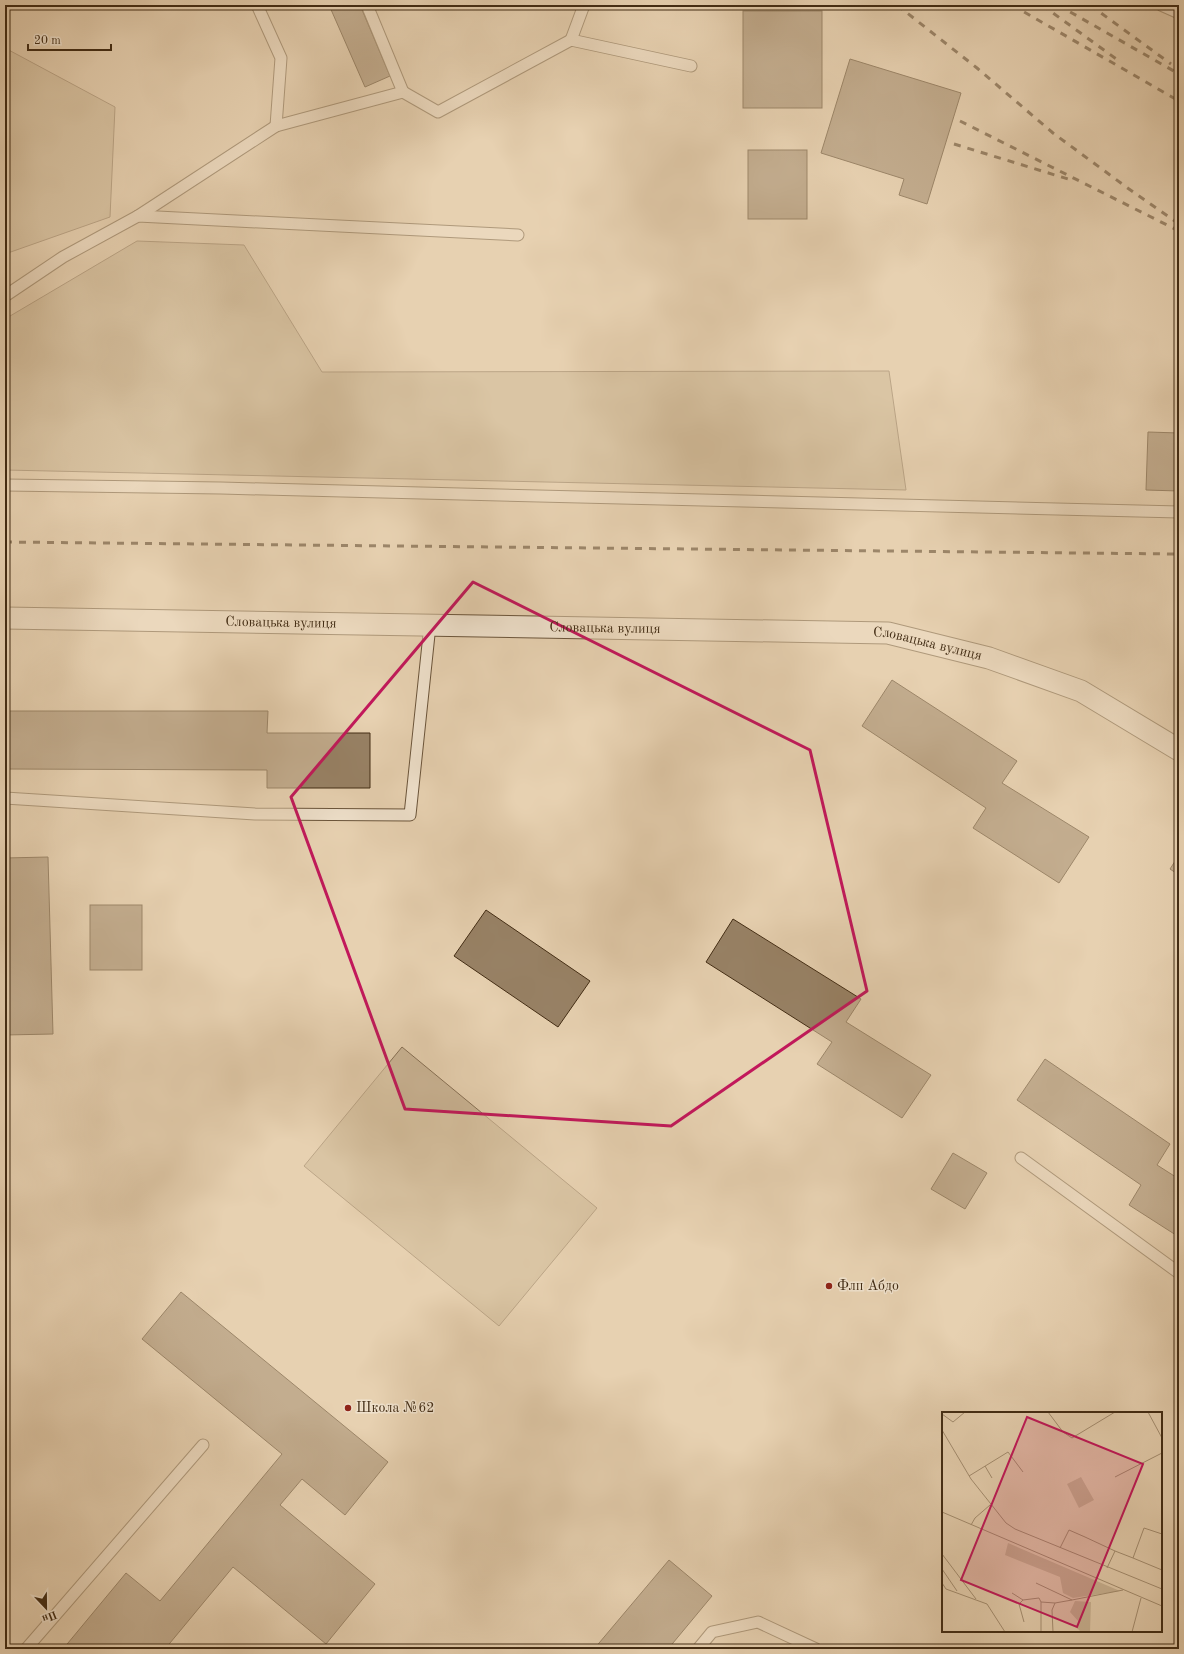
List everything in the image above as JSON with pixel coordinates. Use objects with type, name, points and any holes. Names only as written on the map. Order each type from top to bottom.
[{"type":"street","name":"Словацька вулиця","points":[[5,618],[888,633],[989,658],[1081,691],[1179,750]]},
{"type":"lane","points":[[257,5],[281,58],[276,126]]},
{"type":"lane","points":[[368,5],[403,92],[438,112],[571,40],[692,66]]},
{"type":"lane","points":[[571,40],[584,5]]},
{"type":"lane","points":[[1161,5],[1179,13]]},
{"type":"lane","points":[[5,296],[63,257],[138,216],[276,126],[403,92]]},
{"type":"lane","points":[[138,216],[518,235]]},
{"type":"lane","points":[[5,485],[213,488],[1179,512]]},
{"type":"lane","points":[[5,798],[255,814],[410,815],[430,625]]},
{"type":"lane","points":[[1021,1158],[1179,1273]]},
{"type":"lane","points":[[26,1649],[203,1445]]},
{"type":"lane","points":[[698,1649],[712,1632],[758,1622],[816,1649]]},
{"type":"highlighted area","points":[[473,582],[810,750],[867,991],[671,1126],[405,1109],[291,797]]},
{"type":"shaded area","points":[[5,48],[115,107],[110,217],[5,254]]},
{"type":"shaded area","points":[[137,241],[244,245],[322,372],[889,371],[906,490],[5,470],[5,319]]},
{"type":"shaded area","points":[[402,1047],[597,1208],[499,1326],[304,1166]]},
{"type":"building","points":[[329,5],[360,5],[390,76],[365,87]]},
{"type":"building","points":[[743,11],[822,11],[822,108],[743,108]]},
{"type":"building","points":[[850,59],[961,93],[927,204],[899,195],[904,179],[821,153]]},
{"type":"building","points":[[748,150],[807,150],[807,219],[748,219]]},
{"type":"building","points":[[1148,432],[1179,433],[1179,491],[1146,490]]},
{"type":"building","points":[[892,680],[1017,761],[1002,783],[1089,837],[1059,883],[973,828],[986,808],[862,726]]},
{"type":"building","points":[[5,711],[268,711],[267,733],[370,733],[370,788],[267,788],[267,770],[5,769]]},
{"type":"building","points":[[1179,855],[1179,875],[1170,869]]},
{"type":"building","points":[[48,857],[53,1034],[5,1035],[5,858]]},
{"type":"building","points":[[90,905],[142,905],[142,970],[90,970]]},
{"type":"building","points":[[486,910],[590,981],[558,1027],[454,956]]},
{"type":"building","points":[[733,919],[861,999],[846,1022],[931,1075],[902,1118],[817,1064],[832,1042],[706,962]]},
{"type":"building","points":[[1045,1059],[1170,1144],[1157,1165],[1179,1179],[1179,1237],[1129,1205],[1141,1185],[1017,1100]]},
{"type":"building","points":[[953,1153],[987,1173],[965,1209],[931,1189]]},
{"type":"building","points":[[181,1292],[388,1462],[345,1515],[302,1479],[280,1505],[375,1584],[326,1644],[233,1567],[165,1649],[63,1649],[126,1573],[160,1601],[282,1454],[142,1339]]},
{"type":"building","points":[[669,1560],[712,1596],[668,1649],[594,1649]]},
{"type":"railway","points":[[897,5],[977,68],[1053,133],[1179,224]]},
{"type":"railway","points":[[1012,5],[1179,101]]},
{"type":"railway","points":[[1042,5],[1119,61]]},
{"type":"railway","points":[[1058,5],[1179,74]]},
{"type":"railway","points":[[1090,5],[1171,64]]},
{"type":"railway","points":[[960,121],[1179,231]]},
{"type":"railway","points":[[954,144],[1068,179]]},
{"type":"railway","points":[[5,542],[1179,554]]},
{"type":"place","name":"Флп Абдо","points":[[829,1286]]},
{"type":"place","name":"Школа №62","points":[[348,1408]]}]
